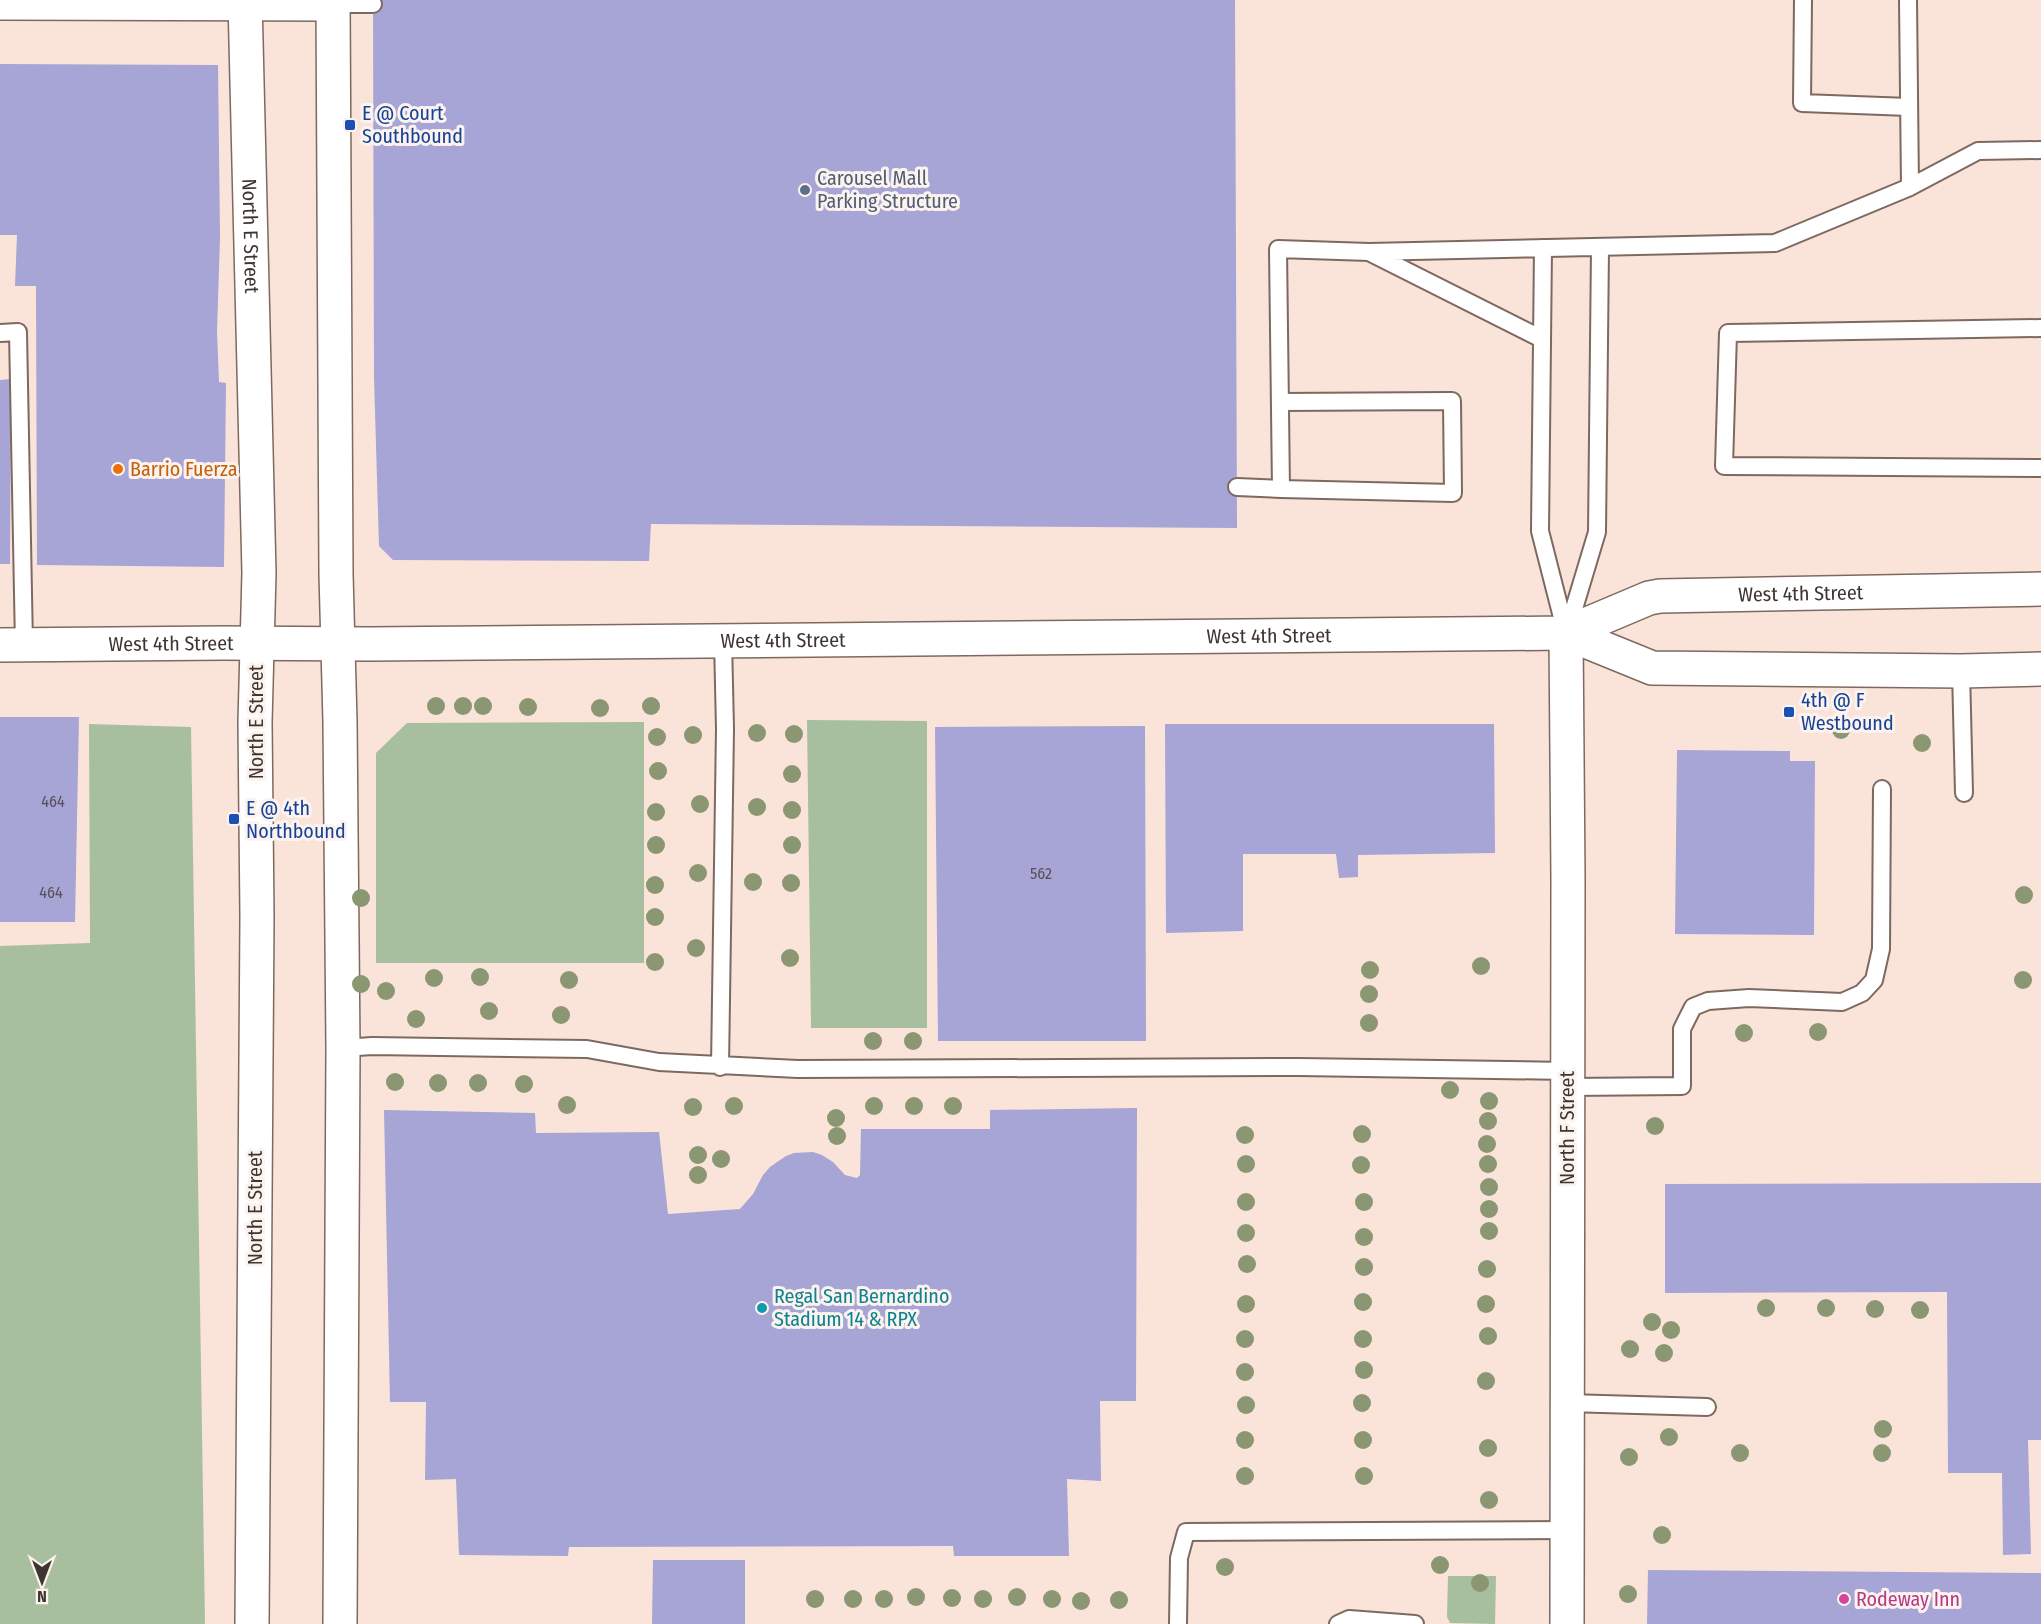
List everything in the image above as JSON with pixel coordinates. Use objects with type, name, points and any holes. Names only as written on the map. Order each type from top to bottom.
[{"type":"main road","name":"North E Street","points":[[245,2],[259,573],[252,1624]]},
{"type":"main road","points":[[0,3],[333,2],[336,574],[343,1048],[340,1624]]},
{"type":"main road","name":"West 4th Street","points":[[12,645],[1566,633],[1649,598],[1660,596],[2041,589]]},
{"type":"main road","name":"West 4th Street","points":[[1566,633],[1652,668],[1961,671],[2041,669]]},
{"type":"main road","name":"North F Street","points":[[1566,633],[1567,1624]]},
{"type":"lane","points":[[1803,0],[1802,103],[1909,107]]},
{"type":"lane","points":[[1908,0],[1910,187]]},
{"type":"lane","points":[[333,2],[373,4]]},
{"type":"lane","points":[[1281,489],[1278,249],[1369,252],[1776,243],[1910,187],[1978,151],[2041,150]]},
{"type":"lane","points":[[1543,248],[1540,531],[1566,633]]},
{"type":"lane","points":[[1566,633],[1597,532],[1600,248]]},
{"type":"lane","points":[[1369,252],[1542,339]]},
{"type":"lane","points":[[2041,328],[1728,333],[1724,466],[2041,468]]},
{"type":"lane","points":[[0,333],[18,332],[12,645]]},
{"type":"lane","points":[[1237,487],[1453,494],[1452,401],[1280,402]]},
{"type":"lane","points":[[720,1066],[725,729],[723,640]]},
{"type":"lane","points":[[1961,671],[1964,793]]},
{"type":"lane","points":[[343,1048],[372,1046],[587,1050],[659,1062],[798,1069],[1299,1067],[1682,1086],[1682,1029],[1693,1007],[1708,1001],[1749,998],[1842,1002],[1862,993],[1874,980],[1881,949],[1882,789]]},
{"type":"lane","points":[[1567,1403],[1707,1407]]},
{"type":"lane","points":[[1178,1624],[1179,1558],[1186,1532],[1567,1530]]},
{"type":"lane","points":[[1338,1624],[1349,1618],[1415,1624]]},
{"type":"green space","points":[[807,720],[927,721],[927,1028],[811,1028]]},
{"type":"green space","points":[[644,722],[644,963],[376,963],[376,753],[407,723]]},
{"type":"green space","points":[[89,724],[191,727],[205,1624],[0,1624],[0,946],[90,943]]},
{"type":"green space","points":[[1448,1576],[1496,1576],[1495,1624],[1450,1623],[1447,1617]]},
{"type":"building","name":"Carousel Mall Parking Structure","points":[[373,0],[1235,0],[1237,528],[651,524],[649,561],[393,560],[379,546],[374,377]]},
{"type":"building","points":[[0,64],[218,65],[220,237],[217,332],[219,382],[226,383],[224,567],[37,565],[36,286],[15,286],[17,235],[0,235]]},
{"type":"building","points":[[11,379],[10,564],[0,564],[0,380]]},
{"type":"building","points":[[0,717],[79,717],[75,922],[0,922]]},
{"type":"building","points":[[1165,724],[1494,724],[1495,853],[1358,855],[1358,877],[1339,878],[1336,854],[1243,854],[1243,931],[1166,933]]},
{"type":"building","points":[[1145,726],[1146,1041],[938,1041],[935,727]]},
{"type":"building","points":[[1677,750],[1790,751],[1790,761],[1815,761],[1814,935],[1675,934]]},
{"type":"building","name":"Regal San Bernardino Stadium 14 & RPX","points":[[1137,1108],[1136,1401],[1100,1401],[1101,1481],[1067,1479],[1069,1556],[954,1556],[953,1546],[569,1547],[568,1556],[459,1555],[456,1479],[425,1480],[426,1402],[390,1402],[384,1110],[535,1113],[536,1133],[659,1132],[668,1214],[740,1209],[753,1194],[770,1167],[794,1153],[813,1152],[822,1155],[833,1162],[845,1175],[857,1178],[860,1175],[861,1129],[990,1129],[990,1110]]},
{"type":"building","points":[[2041,1183],[2041,1440],[2028,1440],[2031,1554],[2003,1555],[2002,1473],[1948,1473],[1947,1292],[1665,1293],[1665,1184]]},
{"type":"building","points":[[653,1560],[745,1560],[745,1624],[652,1624]]},
{"type":"building","name":"Rodeway Inn","points":[[1648,1570],[2041,1573],[2041,1624],[1647,1624]]},
{"type":"place","name":"E @ Court Southbound","points":[[350,125]]},
{"type":"place","name":"Carousel Mall Parking Structure","points":[[805,190]]},
{"type":"place","name":"Barrio Fuerza","points":[[118,469]]},
{"type":"place","name":"4th @ F Westbound","points":[[1789,712]]},
{"type":"place","name":"E @ 4th Northbound","points":[[234,819]]},
{"type":"place","name":"Regal San Bernardino Stadium 14 & RPX","points":[[762,1308]]},
{"type":"place","name":"Rodeway Inn","points":[[1844,1599]]}]
